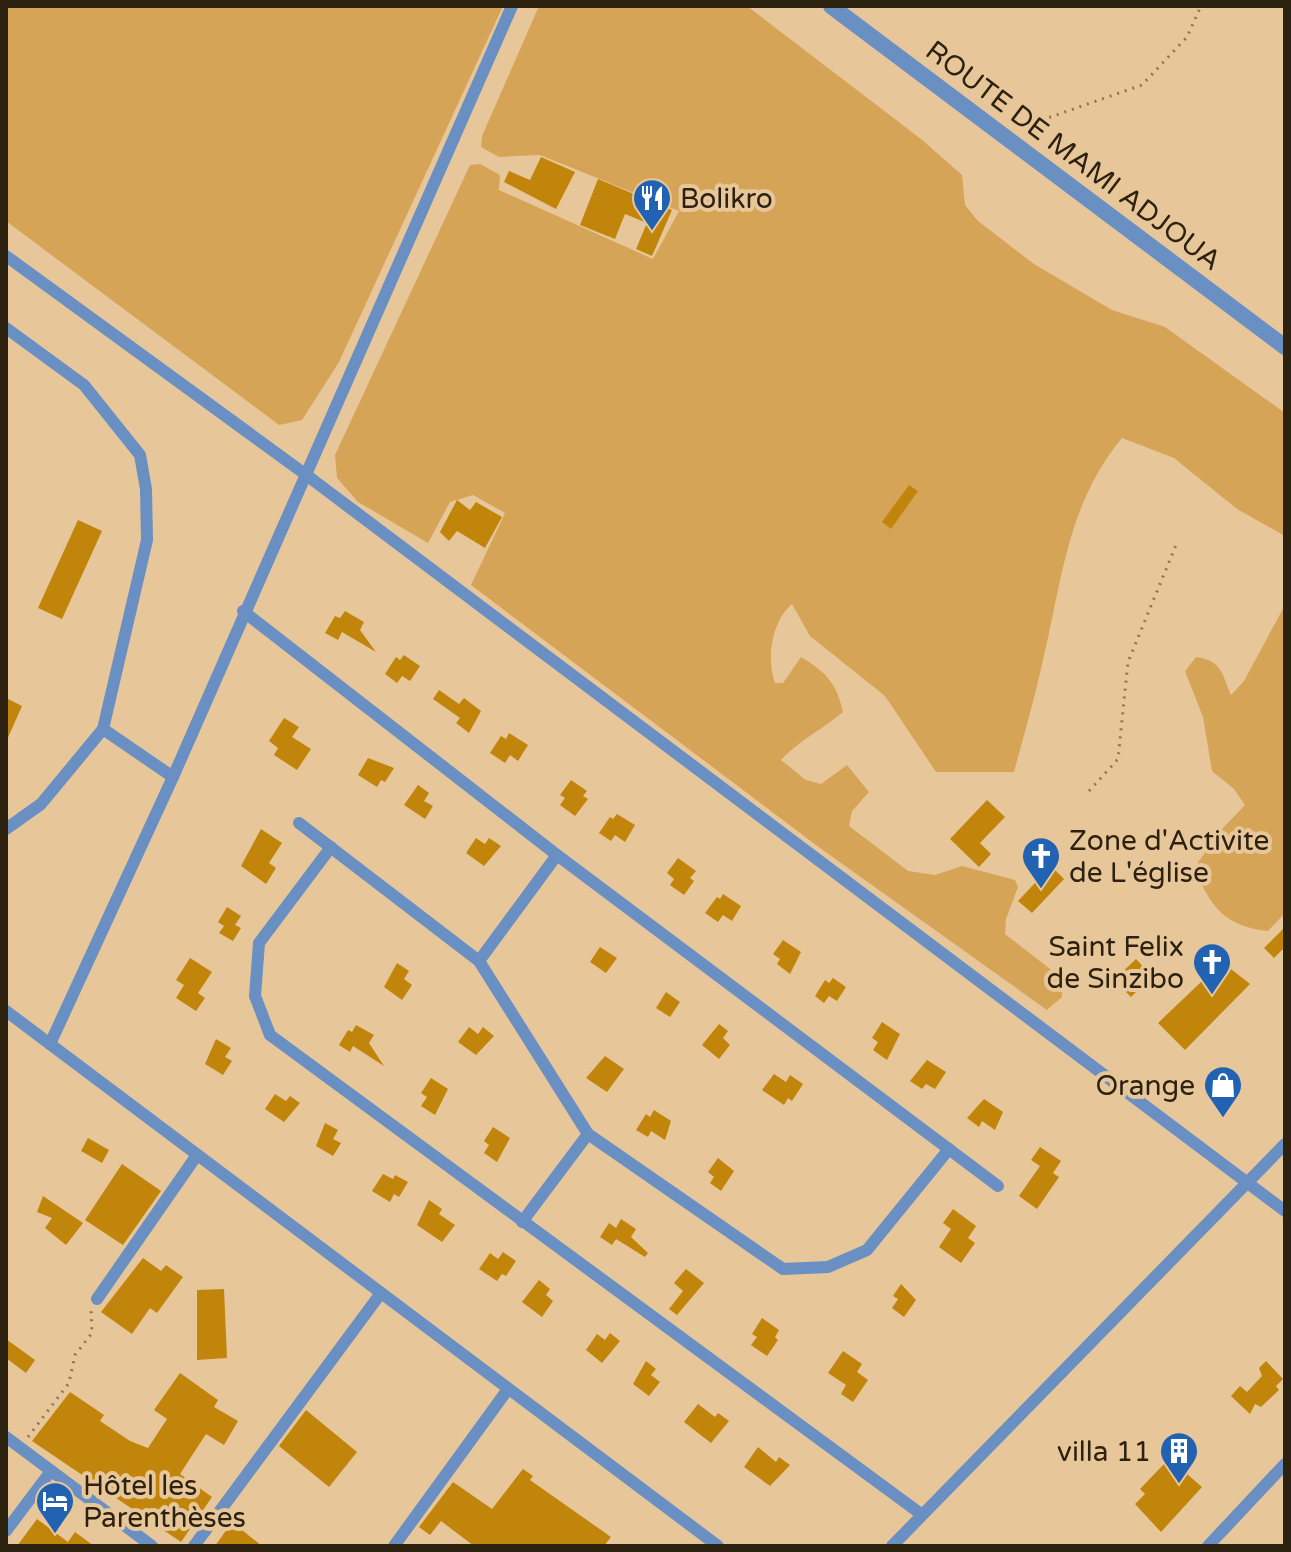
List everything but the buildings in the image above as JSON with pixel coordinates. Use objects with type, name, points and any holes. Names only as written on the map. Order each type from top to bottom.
[{"type":"street","points":[[50,1044],[173,777],[243,611],[512,6]]},
{"type":"street","name":"ROUTE DE MAMI ADJOUA","points":[[831,6],[1004,132],[1285,347]]},
{"type":"street","points":[[6,256],[305,474],[1285,1211]]},
{"type":"street","points":[[6,328],[84,385],[140,455],[146,489],[147,540],[103,729],[41,804],[6,829]]},
{"type":"street","points":[[243,611],[557,855],[998,1186]]},
{"type":"street","points":[[103,729],[173,777]]},
{"type":"street","points":[[299,823],[479,961],[588,1134],[783,1269],[828,1267],[867,1250],[949,1149]]},
{"type":"street","points":[[331,847],[259,943],[255,996],[270,1035],[921,1514]]},
{"type":"street","points":[[479,961],[557,855]]},
{"type":"street","points":[[6,1011],[718,1546]]},
{"type":"street","points":[[522,1222],[588,1134]]},
{"type":"street","points":[[892,1546],[1285,1144]]},
{"type":"street","points":[[97,1299],[197,1155]]},
{"type":"street","points":[[194,1546],[381,1293]]},
{"type":"street","points":[[394,1546],[508,1389]]},
{"type":"street","points":[[6,1437],[152,1546]]},
{"type":"street","points":[[1208,1546],[1285,1464]]},
{"type":"street","points":[[6,1531],[51,1471]]},
{"type":"path","points":[[1004,132],[1142,85],[1187,37],[1201,6]]},
{"type":"path","points":[[1089,791],[1118,759],[1128,662],[1176,545]]},
{"type":"path","points":[[17,1446],[31,1435],[69,1383],[75,1355],[92,1333],[89,1313],[97,1299]]},
{"type":"shaded area","points":[[6,6],[503,6],[339,362],[302,420],[279,425],[6,221]]},
{"type":"shaded area","points":[[539,6],[747,6],[921,139],[962,175],[965,205],[978,221],[1034,264],[1112,310],[1165,327],[1285,413],[1285,536],[1237,509],[1174,458],[1122,438],[1089,489],[1078,516],[1014,772],[936,772],[885,696],[810,636],[792,604],[775,630],[771,662],[775,683],[783,683],[801,657],[829,680],[843,712],[781,760],[806,780],[821,784],[847,765],[869,792],[852,811],[849,826],[908,871],[935,875],[962,866],[1015,880],[1018,887],[1006,919],[1005,934],[1063,979],[1062,997],[1047,1010],[820,848],[471,585],[505,513],[473,495],[450,502],[428,543],[358,502],[337,478],[335,455],[470,165],[480,164],[500,175],[499,190],[653,259],[679,211],[540,155],[499,157],[481,147],[482,136]]},
{"type":"shaded area","points":[[1285,605],[1285,913],[1268,931],[1240,925],[1221,912],[1213,904],[1194,868],[1221,830],[1245,805],[1234,789],[1212,771],[1203,717],[1185,671],[1196,657],[1212,662],[1220,670],[1231,695],[1244,681]]},
{"type":"place","name":"Bolikro","points":[[652,232]]},
{"type":"place","name":"Zone d'Activite de L'église","points":[[1041,890]]},
{"type":"place","name":"Saint Felix de Sinzibo","points":[[1212,996]]},
{"type":"place","name":"Orange","points":[[1223,1119]]},
{"type":"place","name":"villa 11","points":[[1179,1485]]},
{"type":"place","name":"Hôtel les Parenthèses","points":[[55,1535]]}]
